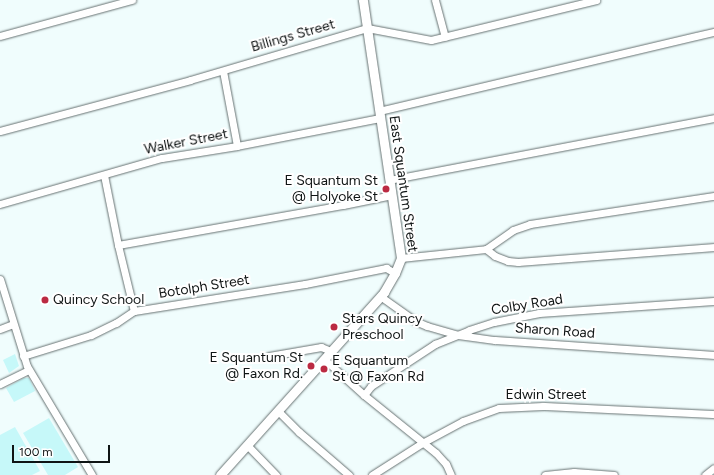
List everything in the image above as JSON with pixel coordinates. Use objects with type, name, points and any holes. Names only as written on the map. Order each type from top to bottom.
[{"type":"main road","name":"East Squantum Street","points":[[220,475],[387,289],[396,273],[401,258],[363,0]]},
{"type":"street","points":[[0,36],[132,0]]},
{"type":"street","points":[[435,0],[445,37]]},
{"type":"street","name":"Billings Street","points":[[0,131],[223,70],[367,28],[431,40],[596,0]]},
{"type":"street","name":"Walker Street","points":[[0,204],[162,158],[237,146],[380,115],[714,32]]},
{"type":"street","points":[[223,70],[237,146]]},
{"type":"street","points":[[389,180],[714,118]]},
{"type":"street","points":[[104,175],[118,245],[134,311]]},
{"type":"street","points":[[118,245],[344,205],[392,195]]},
{"type":"street","points":[[401,258],[486,249],[513,230],[530,224],[714,196]]},
{"type":"street","points":[[486,249],[495,256],[508,261],[518,262],[714,247]]},
{"type":"street","name":"Botolph Street","points":[[23,356],[91,335],[116,323],[134,311],[305,284],[386,268],[396,273]]},
{"type":"street","points":[[0,279],[12,324],[29,370],[92,475]]},
{"type":"street","name":"Sharon Road","points":[[380,296],[415,321],[427,326],[486,339],[714,355]]},
{"type":"street","name":"Colby Road","points":[[364,395],[371,386],[419,353],[458,334],[494,322],[540,313],[714,301]]},
{"type":"street","points":[[0,329],[12,324]]},
{"type":"street","points":[[269,356],[321,347],[331,351]]},
{"type":"street","points":[[324,359],[364,395],[436,453],[446,464],[451,475]]},
{"type":"street","points":[[0,384],[29,370]]},
{"type":"street","name":"Edwin Street","points":[[372,475],[422,443],[464,421],[499,408],[544,406],[714,414]]},
{"type":"street","points":[[278,411],[299,432],[349,475]]},
{"type":"street","points":[[247,445],[276,475]]},
{"type":"street","points":[[705,475],[714,468]]},
{"type":"street","points":[[545,475],[614,475]]},
{"type":"shaded area","points":[[15,354],[19,366],[9,373],[3,360]]},
{"type":"shaded area","points":[[24,378],[29,378],[35,391],[14,402],[6,388]]},
{"type":"shaded area","points":[[49,418],[78,467],[65,475],[48,475],[23,433]]},
{"type":"shaded area","points":[[15,427],[40,471],[32,475],[0,475],[0,435]]},
{"type":"place","name":"E Squantum St @ Holyoke St","points":[[386,189]]},
{"type":"place","name":"Quincy School","points":[[45,300]]},
{"type":"place","name":"Stars Quincy Preschool","points":[[334,327]]},
{"type":"place","name":"E Squantum St @ Faxon Rd.","points":[[311,366]]},
{"type":"place","name":"E Squantum St @ Faxon Rd","points":[[324,369]]}]
